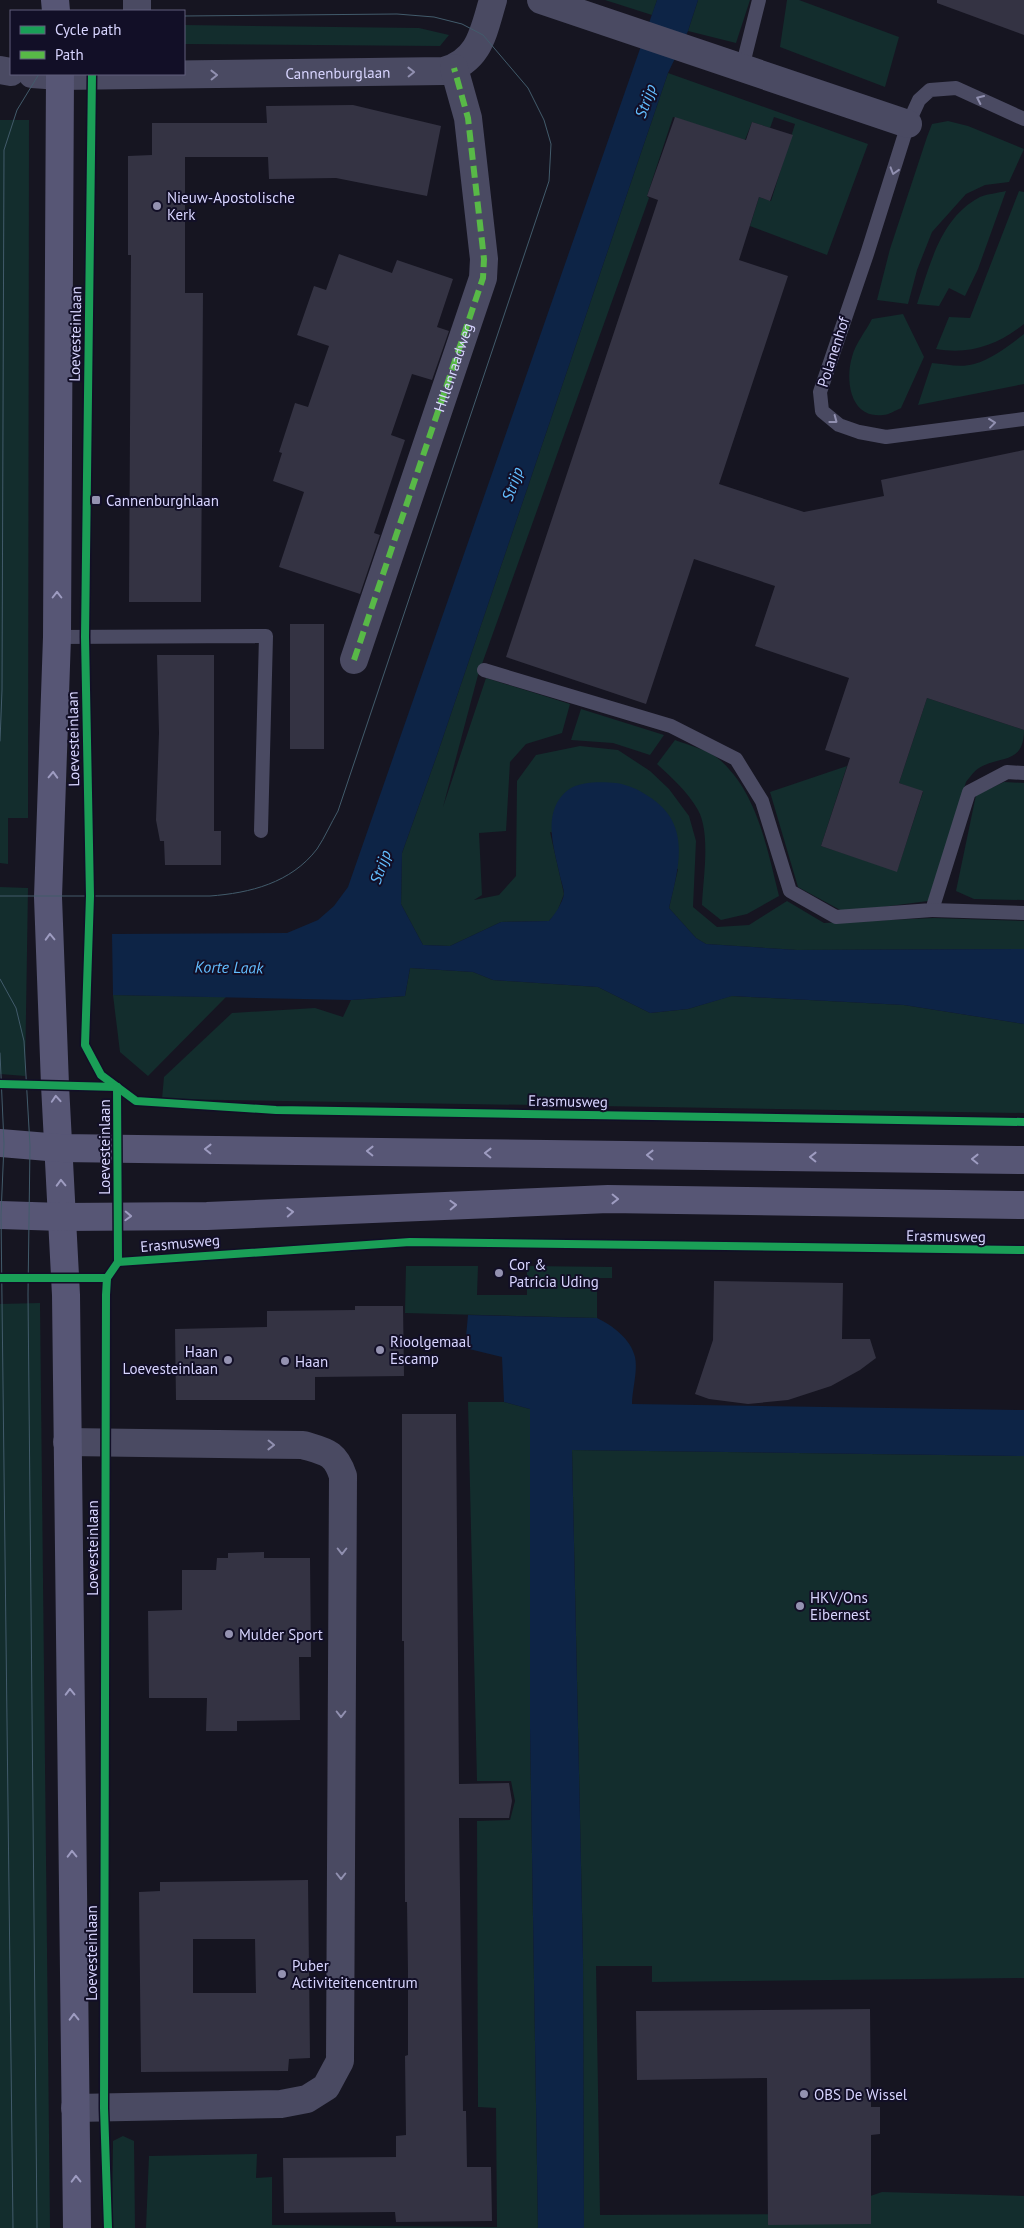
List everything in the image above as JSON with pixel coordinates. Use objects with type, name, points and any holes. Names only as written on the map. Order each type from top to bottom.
[{"type":"main road","name":"Loevesteinlaan","points":[[60,75],[57,637],[48,897],[55,1085],[60,1148],[66,1295],[77,2228]]},
{"type":"main road","points":[[0,1143],[60,1148],[1024,1160]]},
{"type":"main road","name":"Erasmusweg","points":[[0,1215],[62,1217],[207,1216],[608,1199],[1024,1205]]},
{"type":"street","points":[[454,68],[466,62],[475,51],[482,36],[492,0]]},
{"type":"street","points":[[541,0],[908,124]]},
{"type":"street","name":"Cannenburglaan","points":[[185,74],[444,71],[454,68]]},
{"type":"street","name":"Hillenraadweg","points":[[354,660],[483,278],[484,259],[468,118],[454,68]]},
{"type":"street","name":"Cannenburglaan","points":[[60,75],[140,75]]},
{"type":"street","points":[[68,1442],[304,1445],[330,1454],[338,1462],[343,1476],[340,2061],[326,2087],[307,2099],[281,2104],[75,2108]]},
{"type":"lane","points":[[742,68],[759,0]]},
{"type":"lane","name":"Polanenhof","points":[[1024,119],[956,88],[930,90],[919,100],[908,124],[867,254],[820,392],[822,411],[839,425],[859,432],[886,437],[1024,419]]},
{"type":"lane","points":[[57,637],[266,636],[261,831]]},
{"type":"lane","points":[[484,670],[671,726],[736,759],[762,800],[790,891],[836,916],[932,910],[1024,913]]},
{"type":"lane","points":[[932,910],[969,792],[1007,772],[1024,773]]},
{"type":"green space","points":[[605,0],[657,0],[652,15]]},
{"type":"green space","points":[[698,0],[750,0],[736,43],[688,31]]},
{"type":"green space","points":[[787,0],[799,0],[899,37],[885,87],[780,47]]},
{"type":"green space","points":[[185,25],[419,28],[449,35],[440,46],[185,44]]},
{"type":"green space","points":[[668,73],[868,144],[827,255],[750,226],[759,197],[771,201],[795,124],[774,117],[770,128],[752,122],[745,140],[673,117],[647,196],[649,198],[478,675],[443,807],[486,678],[570,704],[562,733],[526,744],[510,762],[506,831],[479,833],[482,895],[474,900],[499,895],[516,876],[517,781],[536,755],[580,746],[618,750],[650,771],[669,789],[689,816],[696,841],[693,907],[717,927],[749,925],[787,901],[824,923],[934,918],[1024,921],[1024,949],[797,950],[706,944],[696,938],[669,908],[678,869],[550,832],[564,894],[557,912],[549,921],[501,922],[450,946],[423,945],[401,904],[402,853]]},
{"type":"green space","points":[[0,120],[29,120],[28,818],[8,818],[8,864],[0,863]]},
{"type":"green space","points":[[948,121],[968,126],[1024,149],[1009,182],[985,185],[966,194],[932,232],[917,270],[908,304],[877,300],[890,249],[932,124]]},
{"type":"green space","points":[[1006,191],[978,269],[965,296],[949,288],[939,306],[917,304],[938,244],[955,217],[966,206],[980,197]]},
{"type":"green space","points":[[1019,191],[1024,192],[1024,324],[1004,338],[983,347],[960,351],[936,349],[949,317],[970,318]]},
{"type":"green space","points":[[903,314],[924,357],[901,408],[885,415],[872,415],[863,411],[852,396],[849,376],[853,352],[872,319]]},
{"type":"green space","points":[[1024,334],[1024,384],[918,405],[932,363],[958,366],[981,362],[1007,347]]},
{"type":"green space","points":[[927,698],[1024,730],[1020,749],[1009,757],[979,768],[966,782],[928,901],[844,912],[798,887],[770,792],[847,766],[821,846],[897,871],[923,792],[899,783]]},
{"type":"green space","points":[[581,709],[664,735],[650,755],[613,743],[571,740]]},
{"type":"green space","points":[[675,740],[704,751],[720,760],[744,789],[752,806],[765,841],[779,896],[747,914],[721,920],[702,905],[705,843],[702,820],[689,797],[657,764]]},
{"type":"green space","points":[[1004,782],[1024,783],[1024,900],[974,899],[956,891],[976,795]]},
{"type":"green space","points":[[0,887],[28,888],[25,1076],[0,1074]]},
{"type":"green space","points":[[410,968],[473,972],[493,980],[598,987],[650,1013],[688,1009],[731,996],[904,1005],[1024,1024],[1024,1113],[162,1099],[164,1077],[232,1013],[315,1008],[343,1017],[351,1000],[405,996]]},
{"type":"green space","points":[[113,995],[226,997],[148,1076],[120,1052]]},
{"type":"green space","points":[[406,1266],[478,1266],[477,1295],[527,1295],[527,1266],[612,1267],[612,1278],[597,1278],[597,1318],[405,1313]]},
{"type":"green space","points":[[40,1303],[50,2228],[0,2228],[0,1304]]},
{"type":"green space","points":[[468,1402],[504,1402],[530,1409],[530,1729],[538,2228],[146,2228],[149,2156],[257,2154],[256,2178],[272,2177],[272,2225],[497,2227],[496,2108],[478,2107],[477,1821],[510,1820],[515,1801],[511,1781],[477,1781]]},
{"type":"green space","name":"HKV/Ons Eibernest","points":[[572,1450],[1024,1456],[1024,1978],[652,1982],[652,1966],[596,1966],[600,2215],[818,2214],[882,2192],[1024,2196],[1024,2228],[584,2228],[583,1958]]},
{"type":"green space","points":[[123,2136],[134,2141],[135,2228],[112,2228],[113,2141]]},
{"type":"water","points":[[657,0],[698,0],[688,31],[668,73],[402,853],[401,904],[423,945],[450,946],[501,922],[549,921],[558,909],[564,894],[553,842],[552,819],[555,808],[560,799],[573,787],[592,783],[616,783],[633,788],[648,796],[662,807],[671,819],[677,832],[679,846],[676,877],[669,908],[696,938],[706,944],[797,950],[1024,949],[1024,1024],[904,1005],[732,996],[688,1009],[650,1013],[598,987],[493,980],[473,972],[410,968],[405,996],[351,1000],[113,995],[112,934],[287,933],[318,920],[334,906],[348,887]]},
{"type":"water","points":[[468,1315],[597,1318],[603,1321],[620,1333],[633,1350],[636,1368],[632,1404],[1024,1410],[1024,1456],[572,1450],[583,1958],[584,2228],[538,2228],[530,1729],[530,1409],[504,1402],[502,1357],[465,1348]]},
{"type":"building","points":[[937,0],[1024,0],[1024,35],[937,3]]},
{"type":"building","points":[[353,105],[441,126],[427,196],[336,178],[269,179],[268,157],[185,157],[185,293],[203,293],[201,602],[129,602],[131,255],[128,255],[128,156],[152,155],[152,123],[267,123],[266,106]]},
{"type":"building","points":[[675,117],[746,140],[752,122],[793,135],[770,201],[759,197],[739,260],[788,276],[719,484],[804,512],[884,496],[881,480],[1024,450],[1024,730],[927,698],[899,783],[923,791],[897,872],[821,846],[850,758],[825,750],[849,678],[755,646],[775,586],[694,559],[646,704],[506,657],[658,200],[647,196]]},
{"type":"building","points":[[339,254],[392,273],[397,260],[453,279],[437,327],[449,331],[432,380],[412,374],[391,435],[405,440],[374,533],[380,535],[360,594],[279,567],[304,492],[273,481],[282,453],[279,452],[295,403],[308,407],[329,346],[297,335],[314,286],[326,290]]},
{"type":"building","points":[[290,624],[324,624],[324,749],[290,749]]},
{"type":"building","points":[[157,655],[214,655],[214,831],[221,831],[221,865],[165,865],[164,841],[160,841],[156,820],[159,733]]},
{"type":"building","points":[[714,1281],[843,1283],[842,1339],[870,1339],[876,1358],[860,1370],[831,1386],[788,1400],[748,1404],[709,1399],[695,1394],[713,1340]]},
{"type":"building","points":[[355,1306],[403,1306],[404,1376],[315,1377],[315,1400],[176,1400],[175,1329],[267,1327],[267,1311],[355,1310]]},
{"type":"building","points":[[402,1414],[456,1414],[459,1784],[509,1783],[512,1801],[509,1818],[459,1818],[463,2111],[466,2111],[467,2167],[491,2167],[492,2221],[396,2222],[395,2212],[284,2213],[283,2158],[396,2157],[396,2136],[406,2135],[405,2056],[408,2055],[408,1972],[407,1902],[405,1902],[404,1641],[402,1641]]},
{"type":"building","name":"Mulder Sport","points":[[264,1552],[264,1558],[310,1558],[311,1657],[299,1657],[300,1720],[237,1721],[237,1731],[206,1731],[207,1698],[149,1698],[148,1611],[182,1610],[182,1570],[216,1570],[217,1558],[228,1558],[228,1553]]},
{"type":"building","name":"Puber Activiteitencentrum","points":[[308,1880],[310,2058],[289,2059],[288,2071],[141,2072],[139,1892],[160,1891],[160,1882]],"holes":[[[193,1939],[255,1939],[256,1993],[193,1993]]]},
{"type":"building","points":[[870,2009],[871,2107],[880,2107],[880,2134],[871,2135],[871,2224],[768,2225],[767,2078],[637,2080],[636,2011]]},
{"type":"tram line","points":[[0,896],[225,895],[255,889],[282,878],[307,861],[317,849],[338,811],[549,181],[551,144],[544,120],[528,88],[483,35],[462,24],[434,17],[397,14],[185,16]]},
{"type":"tram line","points":[[0,741],[2,690],[4,150],[17,110],[38,75]]},
{"type":"tram line","points":[[0,979],[16,1008],[24,1041],[30,1146],[28,1294],[37,2228]]},
{"type":"tram line","points":[[0,1053],[4,1144],[1,1215],[13,2228]]},
{"type":"marked path","points":[[354,660],[483,278],[484,259],[468,118],[454,68]]},
{"type":"cycle path","points":[[92,75],[85,637],[90,896],[85,1045],[101,1075],[136,1101],[276,1110],[1024,1122]]},
{"type":"cycle path","points":[[0,1084],[117,1087]]},
{"type":"cycle path","points":[[108,2228],[104,2108],[106,1295],[107,1278],[118,1262],[117,1087]]},
{"type":"cycle path","points":[[118,1262],[410,1242],[1024,1250]]},
{"type":"cycle path","points":[[0,1278],[107,1278]]},
{"type":"place","name":"Nieuw-Apostolische Kerk","points":[[157,206]]},
{"type":"place","name":"Cannenburghlaan","points":[[96,500]]},
{"type":"place","name":"Cor & Patricia Uding","points":[[499,1273]]},
{"type":"place","name":"Rioolgemaal Escamp","points":[[380,1350]]},
{"type":"place","name":"Haan Loevesteinlaan","points":[[228,1360]]},
{"type":"place","name":"Haan","points":[[285,1361]]},
{"type":"place","name":"HKV/Ons Eibernest","points":[[800,1606]]},
{"type":"place","name":"Mulder Sport","points":[[229,1634]]},
{"type":"place","name":"Puber Activiteitencentrum","points":[[282,1974]]},
{"type":"place","name":"OBS De Wissel","points":[[804,2094]]},
{"type":"water label","name":"Strijp","points":[[645,101]]},
{"type":"water label","name":"Strijp","points":[[512,484]]},
{"type":"water label","name":"Strijp","points":[[380,867]]},
{"type":"water label","name":"Korte Laak","points":[[229,967]]}]
